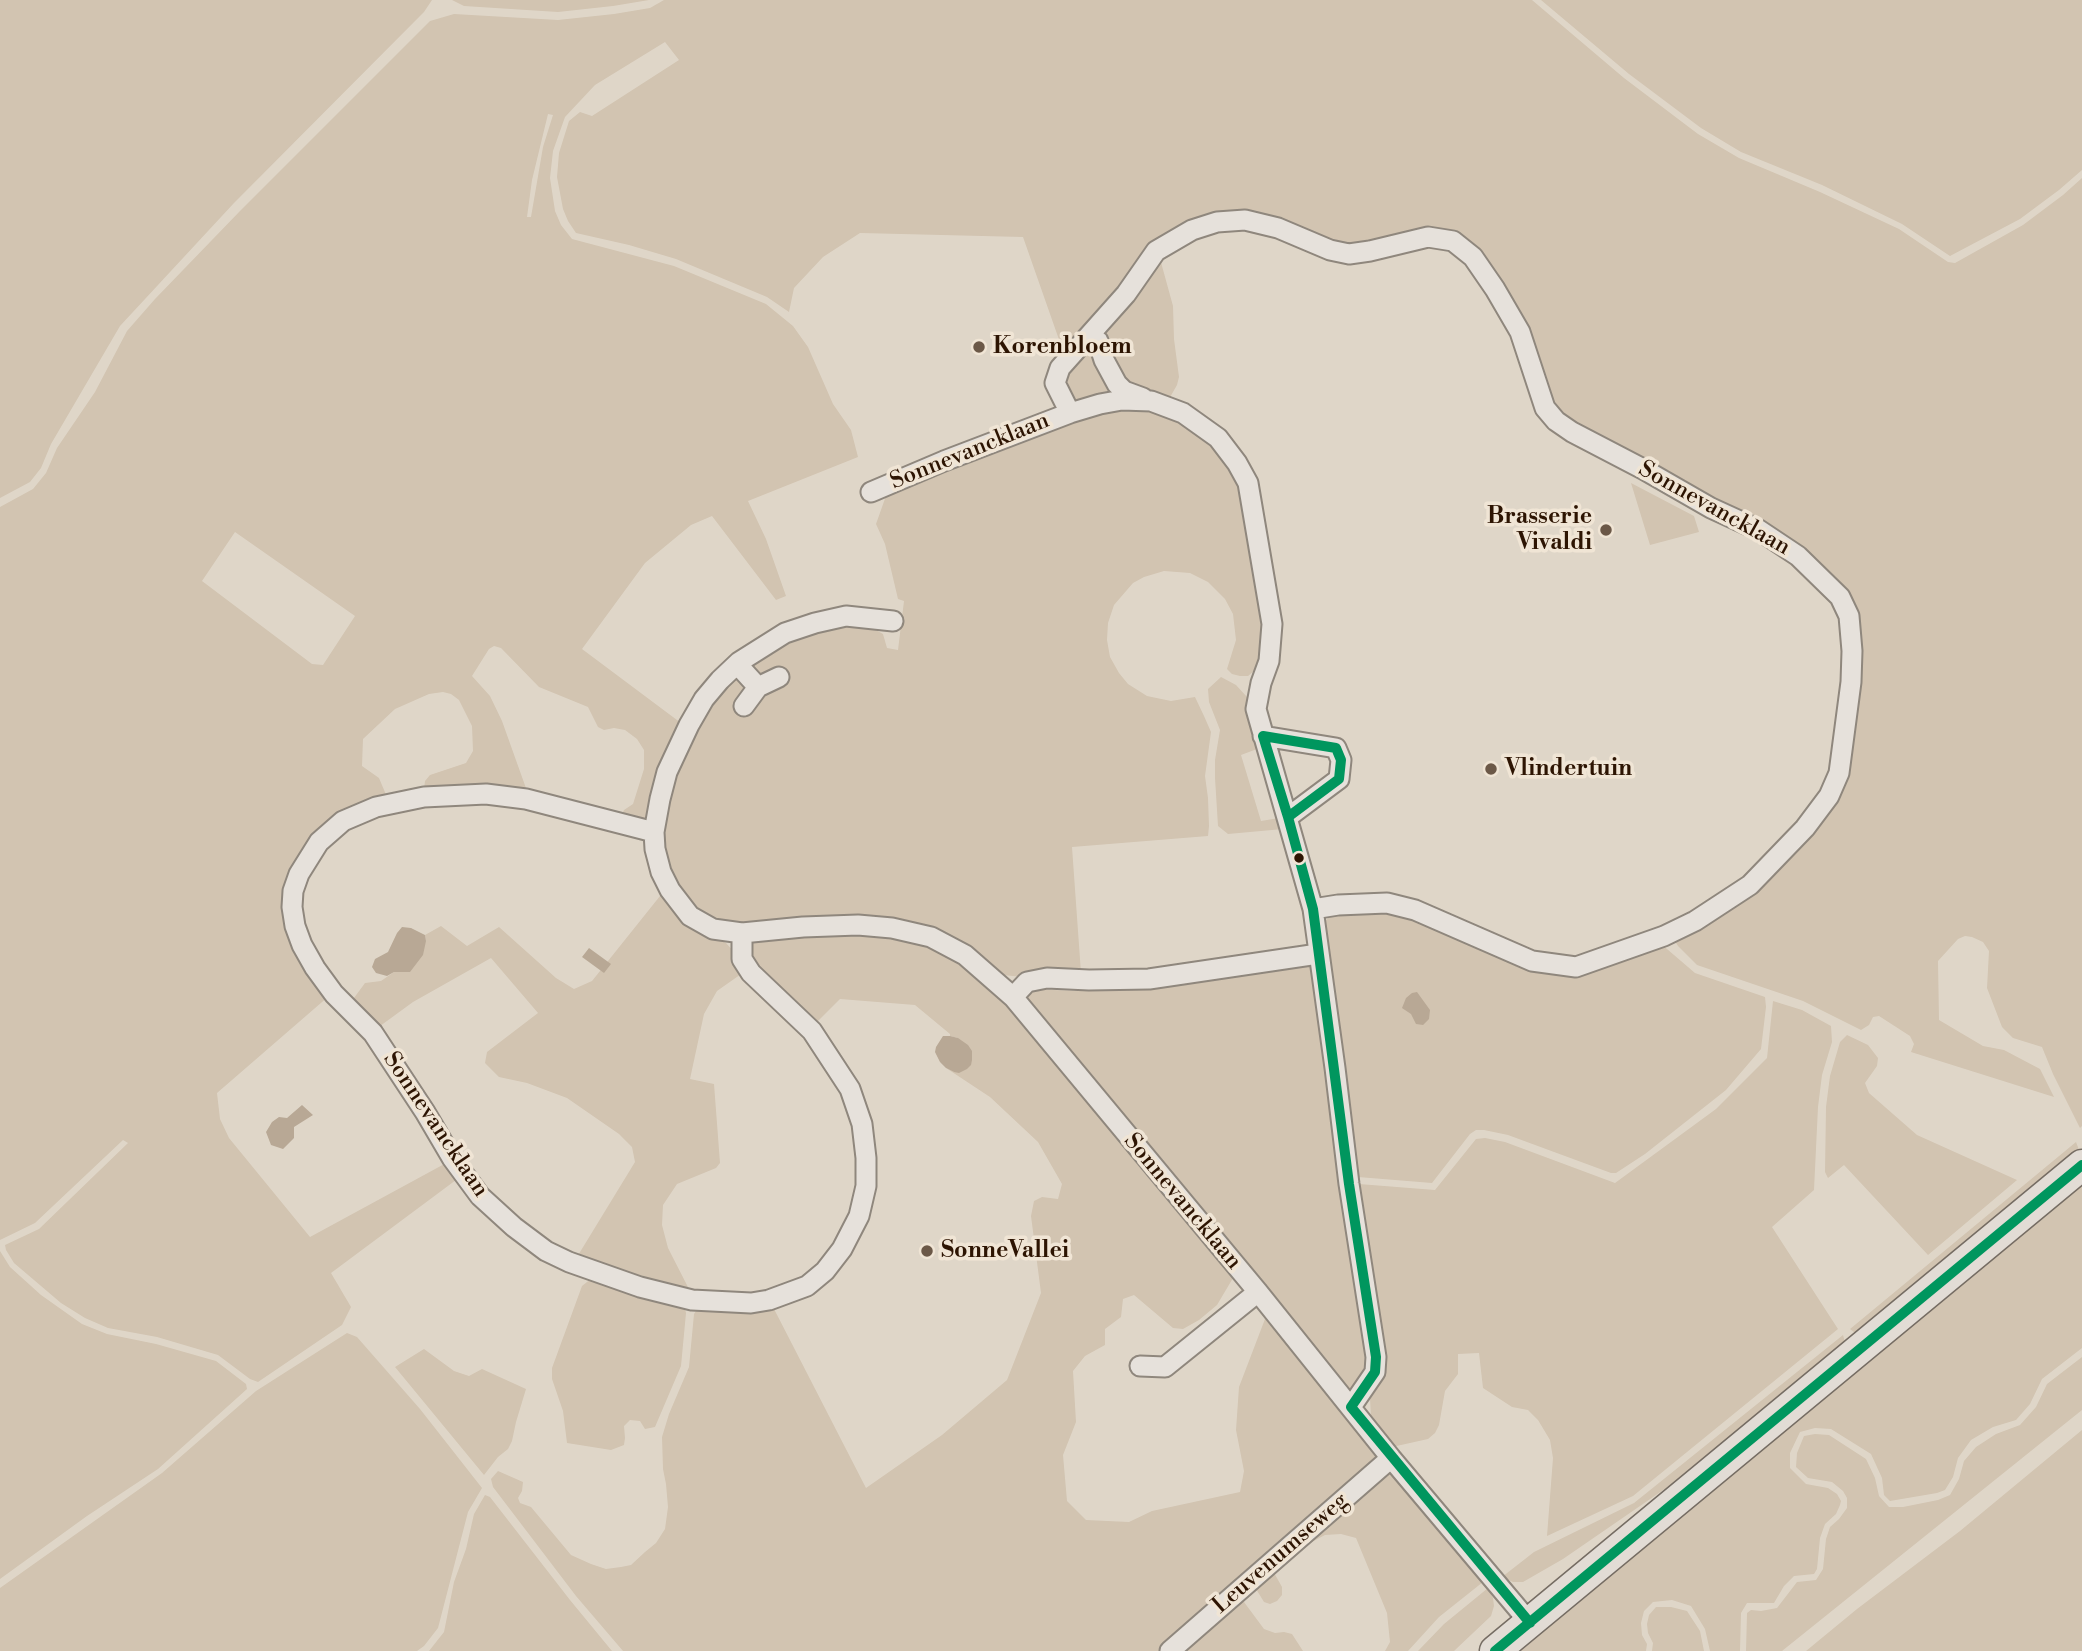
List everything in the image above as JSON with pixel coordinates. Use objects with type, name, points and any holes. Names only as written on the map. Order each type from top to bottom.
[{"type":"main road","points":[[1495,1651],[2082,1165]]},
{"type":"street","name":"Sonnevancklaan","points":[[1070,413],[1055,383],[1060,368],[1126,294],[1156,251],[1192,230],[1217,222],[1245,220],[1278,228],[1330,250],[1349,254],[1428,237],[1453,241],[1473,257],[1520,332],[1545,408],[1556,421],[1711,508],[1759,530],[1798,556],[1840,597],[1849,617],[1851,682],[1839,773],[1829,796],[1805,828],[1750,885],[1695,921],[1664,936],[1576,967],[1532,961],[1415,910],[1387,903],[1313,909]]},
{"type":"street","points":[[1098,341],[1104,360],[1117,384],[1124,391],[1151,401]]},
{"type":"street","name":"Sonnevancklaan","points":[[871,492],[1070,413],[1122,400],[1151,401],[1182,413],[1218,438],[1248,483],[1272,624],[1269,661],[1256,709],[1313,909],[1349,1184],[1376,1357],[1375,1372],[1351,1407]]},
{"type":"street","name":"Sonnevancklaan","points":[[893,621],[846,616],[785,634],[737,664],[704,699],[667,772],[654,832],[661,872],[670,890],[690,915],[713,929],[742,933],[858,925],[931,937],[965,955],[1013,997],[1258,1292],[1391,1458],[1530,1623]]},
{"type":"street","points":[[737,664],[758,687]]},
{"type":"street","points":[[744,706],[758,687],[779,677]]},
{"type":"street","points":[[1264,736],[1336,748],[1341,760],[1339,779],[1288,817]]},
{"type":"street","name":"Sonnevancklaan","points":[[654,832],[526,799],[486,794],[424,797],[376,807],[343,821],[319,842],[299,874],[293,891],[295,926],[315,968],[334,994],[373,1033],[452,1158],[480,1196],[546,1251],[640,1287],[692,1300],[751,1303],[769,1300],[807,1286],[825,1271],[842,1249],[859,1216],[866,1186],[862,1124],[850,1090],[811,1031],[751,973],[742,959],[742,933]]},
{"type":"street","points":[[1013,997],[1027,982],[1047,978],[1149,979],[1318,954]]},
{"type":"street","points":[[1140,1366],[1165,1367],[1258,1292]]},
{"type":"street","name":"Leuvenumseweg","points":[[1170,1651],[1391,1458]]},
{"type":"shaded area","points":[[0,0],[432,0],[424,12],[234,203],[120,326],[51,444],[41,468],[30,482],[0,498]]},
{"type":"shaded area","points":[[452,0],[649,0],[558,12],[464,6]]},
{"type":"shaded area","points":[[664,0],[1532,0],[1624,78],[1698,134],[1739,158],[1899,229],[1948,262],[1955,263],[2023,225],[2082,178],[2082,1126],[2080,1128],[2042,1047],[2013,1038],[2002,1027],[1987,988],[1989,951],[1983,942],[1972,937],[1958,939],[1938,961],[1939,1020],[1983,1046],[2004,1050],[2040,1069],[2054,1097],[1911,1052],[1914,1044],[1910,1036],[1879,1016],[1873,1017],[1869,1025],[1861,1030],[1803,1001],[1697,965],[1678,946],[1673,938],[1725,909],[1843,772],[1845,593],[1559,417],[1456,236],[1348,249],[1279,223],[1190,224],[1063,351],[1023,237],[860,233],[823,257],[794,288],[789,312],[767,297],[676,259],[576,233],[568,221],[557,177],[559,153],[569,121],[580,112],[592,116],[679,60],[665,42],[595,85],[565,117],[553,151],[550,178],[555,211],[561,225],[572,239],[674,266],[766,304],[793,326],[808,347],[833,404],[851,430],[858,457],[748,501],[766,539],[786,596],[776,600],[712,516],[691,525],[645,563],[582,649],[681,723],[649,816],[641,822],[621,816],[624,810],[633,804],[644,769],[644,750],[637,739],[625,730],[604,730],[598,727],[588,707],[539,687],[501,648],[494,646],[489,649],[472,676],[490,696],[502,721],[527,791],[424,789],[425,781],[430,775],[466,763],[473,751],[472,726],[459,700],[451,694],[429,694],[395,709],[363,739],[362,766],[379,778],[387,797],[340,814],[286,890],[329,996],[217,1093],[220,1119],[229,1138],[310,1237],[448,1162],[460,1177],[331,1273],[351,1307],[342,1325],[258,1382],[218,1355],[157,1337],[108,1328],[61,1303],[14,1263],[5,1245],[39,1229],[128,1143],[123,1140],[35,1223],[0,1240],[0,507],[33,489],[46,473],[57,448],[95,392],[127,331],[155,299],[430,21],[454,14],[558,20],[650,8]],"holes":[[[548,114],[553,115],[543,147],[531,217],[527,217],[532,180]],[[235,532],[355,616],[323,665],[312,664],[202,581]]]},
{"type":"shaded area","points":[[1541,0],[2082,0],[2082,170],[2020,219],[1950,256],[1902,224],[1822,185],[1741,152],[1701,128],[1629,74]]},
{"type":"shaded area","points":[[1159,255],[1173,306],[1179,377],[1169,399],[1072,403],[1067,367]]},
{"type":"shaded area","points":[[1150,408],[1179,420],[1212,445],[1243,490],[1263,624],[1263,657],[1248,676],[1232,674],[1227,669],[1236,640],[1233,614],[1225,599],[1208,582],[1190,573],[1164,571],[1144,577],[1133,583],[1114,605],[1108,623],[1107,640],[1110,657],[1119,673],[1128,684],[1147,696],[1171,701],[1195,697],[1211,732],[1205,776],[1209,826],[1208,836],[1072,847],[1081,973],[1023,977],[1003,975],[967,946],[931,926],[894,920],[737,925],[716,920],[697,911],[687,902],[668,870],[661,833],[680,755],[723,686],[763,653],[816,630],[863,623],[883,634],[887,648],[898,650],[904,601],[898,599],[885,544],[876,524],[887,493],[1101,410]]},
{"type":"shaded area","points":[[1631,483],[1694,516],[1699,532],[1650,545]]},
{"type":"shaded area","points":[[1221,677],[1236,685],[1247,697],[1257,749],[1241,755],[1261,821],[1279,818],[1283,829],[1228,834],[1218,826],[1215,760],[1220,730],[1209,702],[1208,689]]},
{"type":"shaded area","points":[[664,891],[690,926],[726,943],[735,953],[744,972],[717,991],[704,1014],[690,1079],[714,1084],[720,1163],[716,1168],[677,1184],[663,1205],[662,1225],[668,1248],[691,1293],[640,1281],[577,1257],[635,1162],[632,1147],[619,1134],[567,1098],[527,1083],[499,1077],[485,1063],[487,1052],[538,1013],[491,958],[413,1002],[376,1029],[351,1002],[365,983],[381,981],[394,972],[426,941],[425,935],[441,926],[467,946],[499,927],[556,978],[574,989],[592,981]]},
{"type":"shaded area","points":[[1336,910],[1388,910],[1414,915],[1531,968],[1660,943],[1695,973],[1765,997],[1761,1049],[1726,1090],[1645,1154],[1616,1173],[1508,1135],[1476,1130],[1432,1183],[1358,1177],[1321,925]]},
{"type":"shaded area","points":[[402,927],[425,935],[423,955],[410,972],[394,972],[387,976],[376,973],[372,967],[375,959],[388,952]]},
{"type":"shaded area","points":[[859,934],[928,946],[960,964],[1002,1000],[1233,1278],[1217,1305],[1183,1329],[1173,1328],[1134,1295],[1123,1299],[1121,1317],[1105,1329],[1105,1345],[1085,1356],[1073,1371],[1076,1422],[1063,1455],[1067,1501],[1086,1520],[1129,1522],[1152,1511],[1240,1492],[1244,1471],[1236,1430],[1239,1387],[1265,1319],[1380,1455],[1163,1651],[623,1651],[576,1596],[493,1487],[491,1479],[498,1471],[523,1482],[518,1498],[520,1503],[531,1507],[571,1555],[606,1569],[631,1565],[656,1543],[665,1529],[668,1507],[662,1437],[689,1367],[694,1314],[698,1308],[773,1307],[866,1488],[942,1435],[1007,1380],[1041,1293],[1031,1216],[1034,1201],[1042,1197],[1058,1199],[1062,1184],[1038,1142],[990,1097],[946,1068],[954,1072],[958,1038],[950,1036],[915,1005],[840,999],[813,1026],[754,968],[748,946],[754,940],[800,935]]},
{"type":"shaded area","points":[[589,948],[611,964],[604,973],[582,957]]},
{"type":"shaded area","points":[[1309,964],[1319,1007],[1369,1370],[1354,1388],[1347,1388],[1031,1007],[1026,993],[1029,989],[1076,991],[1146,987]]},
{"type":"shaded area","points":[[1417,992],[1430,1010],[1429,1019],[1423,1025],[1416,1024],[1411,1014],[1402,1008],[1406,998]]},
{"type":"shaded area","points":[[1773,1001],[1802,1010],[1831,1026],[1832,1042],[1822,1075],[1818,1107],[1814,1190],[1772,1227],[1838,1329],[1633,1496],[1547,1536],[1553,1458],[1550,1440],[1538,1420],[1528,1410],[1512,1407],[1483,1388],[1479,1353],[1458,1354],[1458,1374],[1445,1391],[1435,1433],[1428,1439],[1392,1447],[1371,1418],[1370,1398],[1385,1366],[1359,1184],[1435,1190],[1476,1139],[1485,1138],[1505,1142],[1615,1183],[1716,1109],[1767,1058]]},
{"type":"shaded area","points":[[1847,1035],[1868,1045],[1878,1058],[1877,1066],[1865,1083],[1869,1093],[1917,1135],[2017,1180],[1928,1255],[1844,1165],[1828,1178],[1825,1172],[1826,1107],[1830,1076],[1840,1042]]},
{"type":"shaded area","points":[[943,1036],[958,1038],[968,1045],[972,1051],[972,1060],[967,1069],[954,1072],[940,1062],[935,1052]]},
{"type":"shaded area","points":[[302,1105],[313,1115],[294,1127],[294,1138],[283,1149],[271,1145],[266,1132],[272,1122],[279,1117],[287,1118]]},
{"type":"shaded area","points":[[2076,1142],[2081,1155],[1863,1334],[1850,1329]]},
{"type":"shaded area","points":[[2082,1180],[2082,1348],[2042,1379],[2030,1404],[2016,1420],[1993,1427],[1971,1440],[1958,1458],[1953,1477],[1945,1490],[1890,1501],[1884,1495],[1882,1478],[1871,1454],[1831,1429],[1815,1428],[1800,1432],[1790,1453],[1790,1468],[1806,1484],[1828,1488],[1837,1494],[1840,1505],[1836,1514],[1825,1524],[1814,1574],[1794,1576],[1774,1603],[1747,1603],[1741,1613],[1740,1651],[1710,1651],[1705,1629],[1691,1606],[1672,1600],[1653,1602],[1644,1611],[1641,1623],[1642,1635],[1647,1644],[1646,1651],[1518,1651]]},
{"type":"shaded area","points":[[0,1251],[10,1267],[41,1295],[82,1324],[107,1334],[216,1361],[246,1384],[247,1389],[158,1469],[0,1579]]},
{"type":"shaded area","points":[[592,1278],[684,1305],[686,1313],[681,1366],[655,1427],[645,1429],[640,1421],[630,1420],[624,1426],[624,1445],[611,1450],[567,1443],[563,1411],[552,1379],[552,1368],[582,1286]]},
{"type":"shaded area","points":[[347,1333],[357,1337],[420,1409],[482,1488],[468,1512],[438,1628],[424,1646],[417,1651],[0,1651],[0,1588],[162,1473],[256,1391]]},
{"type":"shaded area","points":[[1843,1335],[1846,1346],[1717,1453],[1563,1559],[1523,1582],[1513,1582],[1502,1577],[1534,1552],[1634,1503]]},
{"type":"shaded area","points":[[424,1349],[454,1371],[469,1376],[482,1369],[526,1389],[512,1441],[484,1475],[395,1367]]},
{"type":"shaded area","points":[[2082,1357],[2082,1410],[1782,1651],[1746,1651],[1747,1613],[1751,1610],[1777,1608],[1797,1582],[1816,1580],[1823,1569],[1830,1527],[1847,1508],[1847,1498],[1843,1491],[1832,1482],[1808,1478],[1796,1467],[1797,1453],[1804,1436],[1829,1435],[1866,1459],[1875,1478],[1879,1496],[1889,1507],[1938,1500],[1950,1495],[1959,1479],[1964,1461],[1976,1447],[1996,1434],[2020,1425],[2036,1407],[2047,1384]]},
{"type":"shaded area","points":[[2082,1430],[2082,1651],[1806,1651],[1960,1531]]},
{"type":"shaded area","points":[[1392,1472],[1483,1582],[1439,1617],[1408,1651],[1385,1651],[1390,1642],[1387,1613],[1356,1538],[1341,1534],[1325,1535],[1308,1544],[1273,1571],[1282,1587],[1282,1595],[1270,1604],[1264,1602],[1253,1584],[1382,1473]]},
{"type":"shaded area","points":[[485,1495],[490,1497],[612,1651],[429,1651],[444,1632],[454,1582],[466,1549],[474,1514]]},
{"type":"shaded area","points":[[1488,1588],[1494,1606],[1491,1616],[1454,1651],[1418,1651],[1444,1624]]},
{"type":"shaded area","points":[[1236,1601],[1244,1602],[1264,1629],[1292,1634],[1303,1651],[1178,1651]]},
{"type":"shaded area","points":[[1656,1607],[1687,1611],[1700,1631],[1704,1651],[1652,1651],[1653,1643],[1647,1624],[1649,1615]]},
{"type":"transit line","points":[[1263,736],[1313,909],[1349,1184],[1376,1357],[1375,1372],[1351,1407]]},
{"type":"transit line","points":[[1263,736],[1336,748],[1341,760],[1339,779],[1288,817]]},
{"type":"transit line","points":[[1495,1651],[2082,1165]]},
{"type":"transit line","points":[[1351,1407],[1530,1623]]},
{"type":"place","name":"Korenbloem","points":[[979,347]]},
{"type":"place","name":"Brasserie Vivaldi","points":[[1606,530]]},
{"type":"place","name":"Vlindertuin","points":[[1491,769]]},
{"type":"place","name":"SonneVallei","points":[[927,1251]]}]
